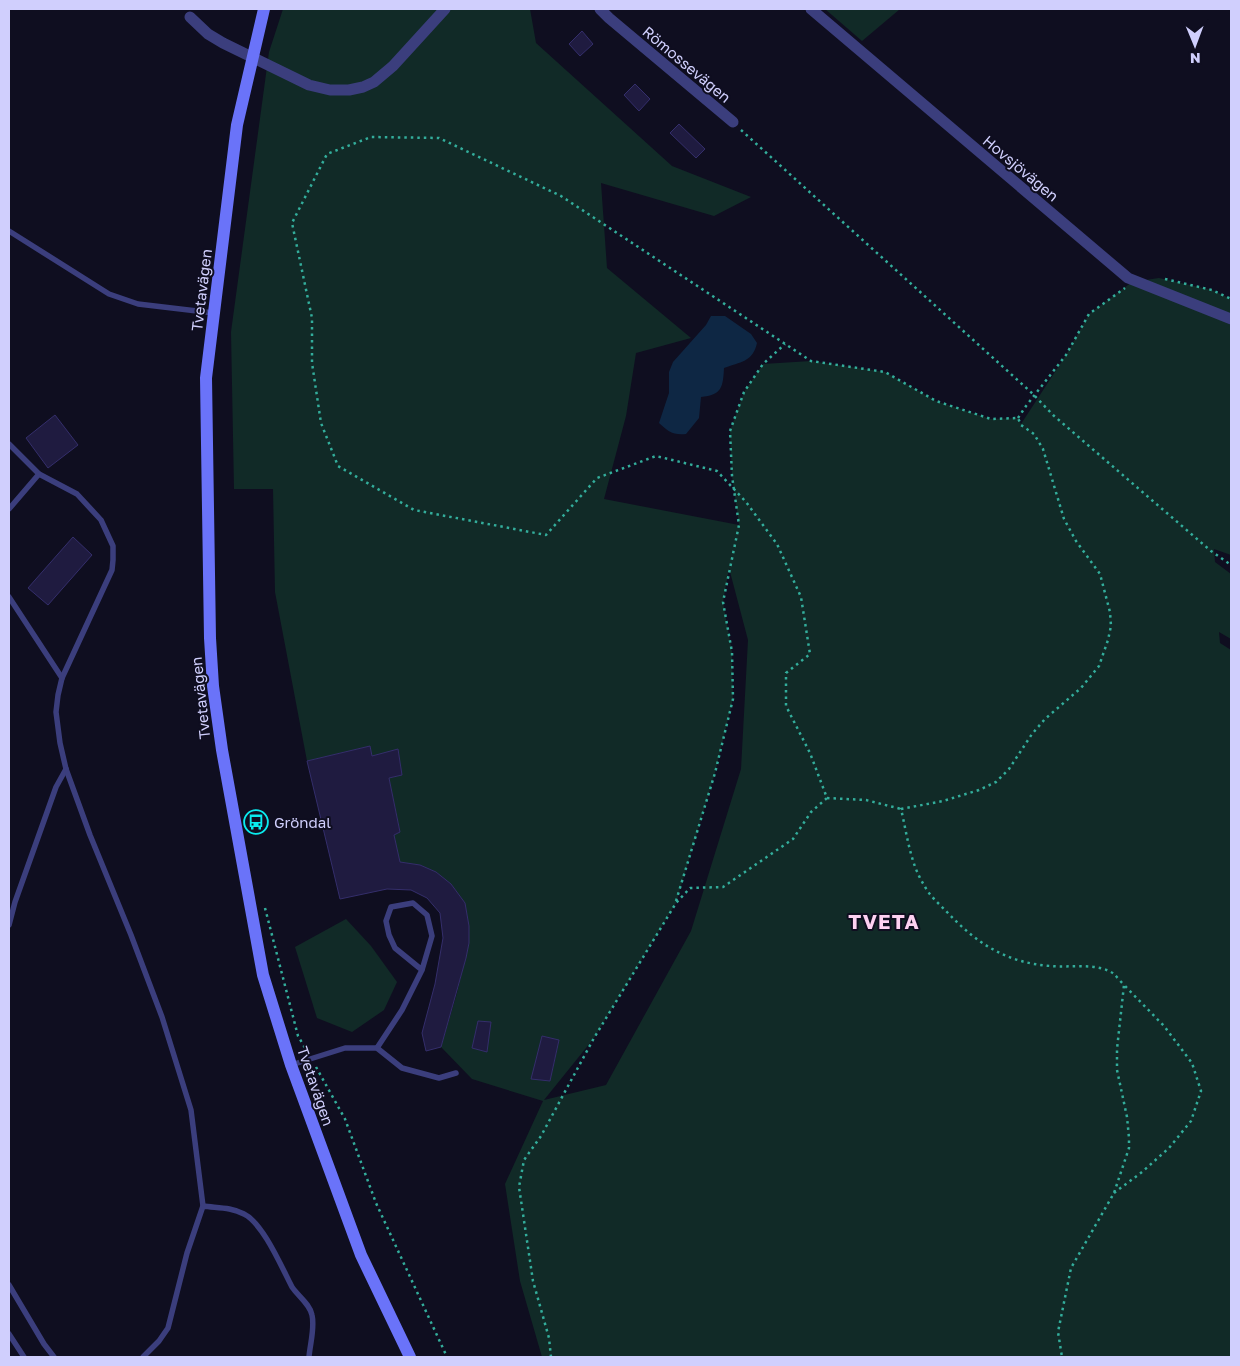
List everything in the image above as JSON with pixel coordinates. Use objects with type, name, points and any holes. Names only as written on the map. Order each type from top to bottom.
[{"type":"main road","name":"Tvetavägen","points":[[264,9],[237,125],[206,378],[210,638],[213,686],[222,750],[263,975],[291,1065],[361,1254],[410,1357]]},
{"type":"street","points":[[188,15],[208,34],[309,85],[330,90],[349,90],[374,82],[393,66],[445,9]]},
{"type":"street","name":"Römossevägen","points":[[600,9],[733,122]]},
{"type":"street","name":"Hovsjövägen","points":[[811,9],[1128,278],[1231,319]]},
{"type":"lane","points":[[9,231],[109,294],[138,304],[214,313]]},
{"type":"lane","points":[[9,444],[39,474],[77,494],[101,520],[113,546],[114,560],[112,570],[62,678],[56,712],[60,743],[66,769],[90,835],[162,1017],[191,1110],[203,1206],[187,1253],[168,1328],[159,1341],[143,1357]]},
{"type":"lane","points":[[9,509],[39,474]]},
{"type":"lane","points":[[9,597],[62,678]]},
{"type":"lane","points":[[9,925],[15,902],[56,787],[66,769]]},
{"type":"lane","points":[[377,1048],[402,1010],[422,970],[432,936],[427,915],[413,902],[391,907],[386,921],[389,935],[395,948],[422,970]]},
{"type":"lane","points":[[291,1065],[345,1048],[377,1048],[402,1068],[439,1078],[456,1072]]},
{"type":"lane","points":[[203,1206],[230,1209],[244,1214],[253,1219],[260,1228],[294,1290],[311,1310],[313,1316],[308,1357]]},
{"type":"lane","points":[[9,1285],[39,1336],[54,1357]]},
{"type":"lane","points":[[9,1334],[24,1357]]},
{"type":"path","points":[[733,122],[1033,394],[1053,415],[1211,551],[1231,565]]},
{"type":"path","points":[[827,798],[810,752],[786,706],[786,673],[810,654],[801,597],[777,544],[734,489],[717,471],[656,456],[598,478],[546,535],[414,510],[338,466],[321,423],[312,363],[312,318],[292,223],[328,154],[371,137],[439,138],[561,196],[811,361],[885,372],[936,401],[991,420],[1018,418]]},
{"type":"path","points":[[1159,278],[1212,290],[1231,299]]},
{"type":"path","points":[[1018,418],[1066,355],[1089,314],[1132,282],[1136,282]]},
{"type":"path","points":[[676,902],[734,698],[732,652],[723,602],[739,525],[734,489],[730,431],[744,392],[763,364],[785,344]]},
{"type":"path","points":[[552,1357],[549,1338],[533,1281],[519,1187],[524,1160],[541,1136],[594,1038],[676,902],[690,888],[723,887],[793,840],[811,812],[827,798],[866,800],[901,809],[943,801],[979,790],[996,782],[1009,769],[1032,734],[1045,719],[1082,688],[1098,666],[1111,626],[1110,612],[1100,574],[1076,541],[1064,519],[1043,449],[1034,434],[1021,425],[1018,418]]},
{"type":"path","points":[[901,809],[915,867],[924,886],[949,915],[977,940],[994,951],[1038,965],[1097,967],[1113,974],[1164,1026],[1192,1063],[1201,1091],[1191,1121],[1169,1148],[1114,1193]]},
{"type":"path","points":[[264,906],[298,1036],[345,1119],[376,1203],[447,1357]]},
{"type":"path","points":[[1062,1357],[1058,1332],[1071,1268],[1114,1193],[1129,1148],[1127,1117],[1117,1070],[1117,1049],[1124,985]]},
{"type":"green space","points":[[283,9],[530,9],[536,43],[672,166],[751,197],[714,216],[601,183],[607,268],[691,338],[636,353],[626,416],[604,499],[739,525],[732,476],[730,431],[744,392],[763,364],[811,361],[885,372],[936,401],[991,419],[1018,418],[1021,424],[1066,355],[1089,314],[1132,282],[1159,278],[1212,290],[1231,299],[1231,555],[1214,549],[1215,562],[1231,574],[1231,639],[1219,632],[1220,643],[1231,650],[1231,1357],[542,1357],[520,1281],[505,1184],[543,1101],[472,1079],[441,1047],[469,943],[469,926],[465,903],[451,884],[436,872],[420,865],[400,862],[394,835],[400,831],[389,778],[402,775],[398,750],[372,756],[370,746],[307,761],[275,592],[273,489],[234,489],[231,332],[269,52]],"holes":[[[729,568],[748,640],[741,769],[691,931],[606,1085],[544,1100],[594,1038],[676,903],[715,773],[733,699],[732,652],[723,602]],[[478,1022],[491,1022],[487,1051],[472,1048]],[[542,1036],[559,1041],[550,1081],[532,1079]]]},
{"type":"green space","points":[[825,9],[900,9],[862,41]]},
{"type":"green space","points":[[346,919],[371,946],[397,982],[384,1010],[352,1032],[317,1018],[295,947]]},
{"type":"water","points":[[711,316],[725,316],[751,334],[757,343],[749,358],[724,368],[720,389],[713,394],[701,397],[699,418],[686,434],[677,434],[668,431],[659,423],[669,393],[669,372],[673,362],[706,325]]},
{"type":"building","points":[[582,31],[593,44],[580,56],[569,44]]},
{"type":"building","points":[[635,84],[650,99],[639,111],[624,95]]},
{"type":"building","points":[[679,124],[705,149],[696,158],[670,133]]},
{"type":"building","points":[[55,415],[78,445],[48,468],[26,438]]},
{"type":"building","points":[[73,537],[92,555],[48,605],[28,588]]},
{"type":"building","points":[[370,746],[372,756],[398,749],[402,775],[389,778],[400,832],[394,835],[400,862],[420,865],[436,872],[451,884],[465,903],[469,926],[469,943],[466,958],[441,1047],[426,1051],[422,1033],[435,984],[443,938],[440,913],[427,898],[411,890],[387,889],[340,899],[307,761]]},
{"type":"building","points":[[478,1021],[491,1022],[487,1052],[472,1048]]},
{"type":"building","points":[[542,1036],[559,1040],[550,1081],[531,1079]]},
{"type":"place","name":"Gröndal","points":[[256,822]]},
{"type":"district","name":"TVETA","points":[[884,921]]}]
